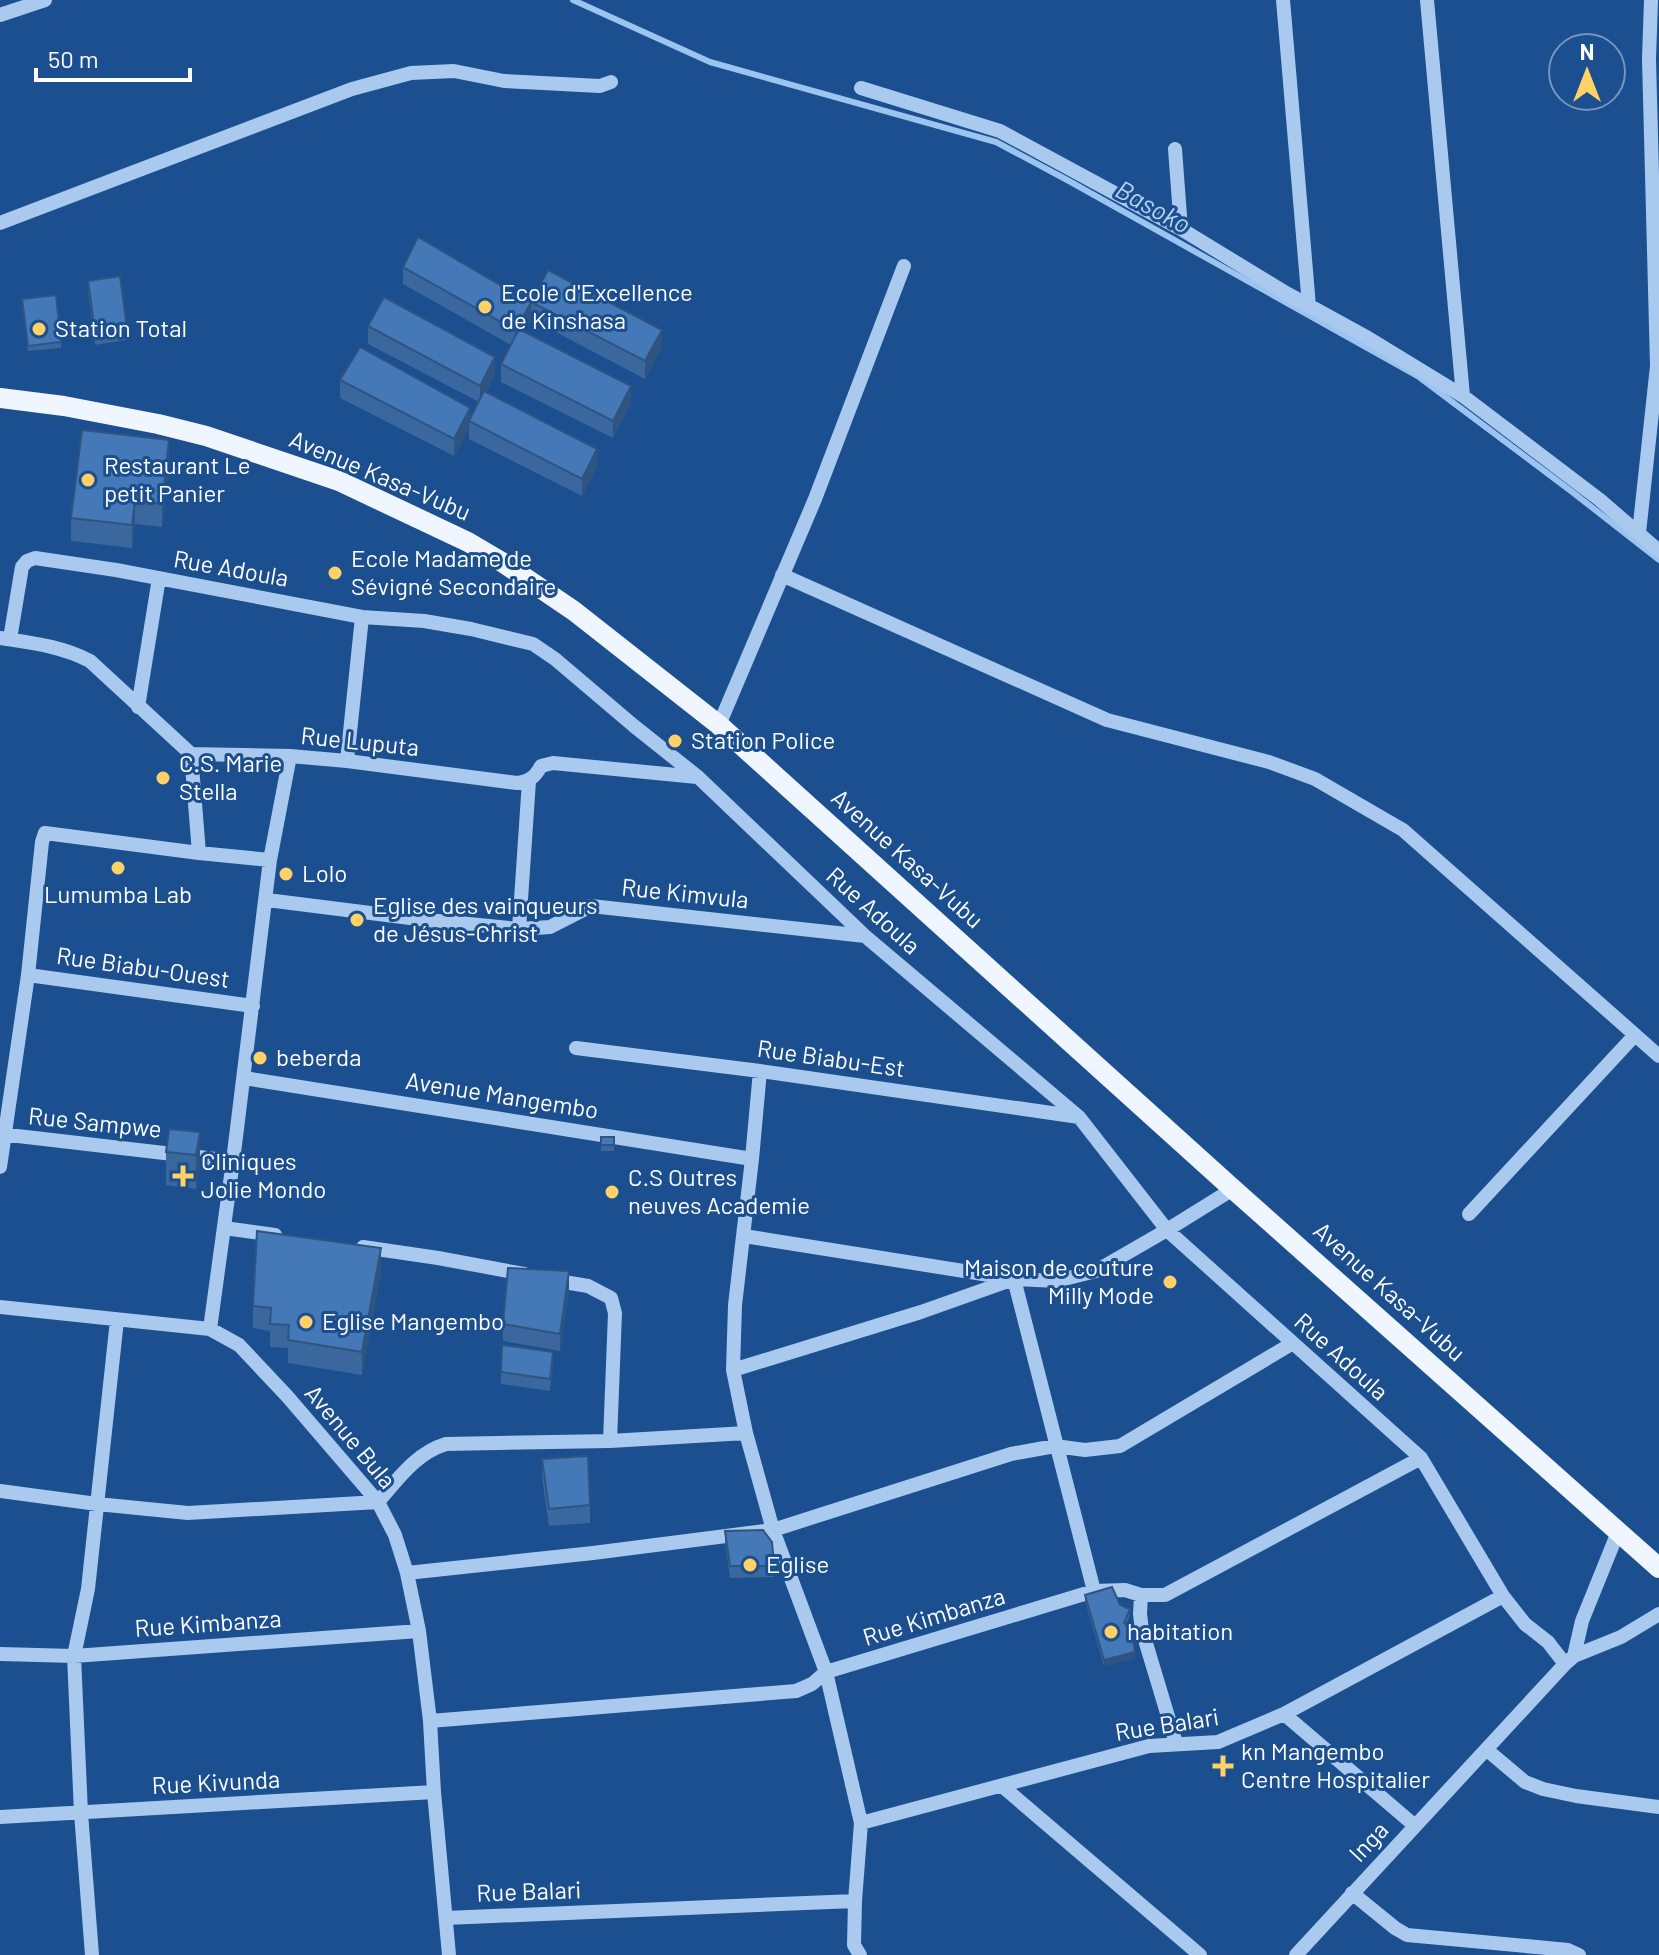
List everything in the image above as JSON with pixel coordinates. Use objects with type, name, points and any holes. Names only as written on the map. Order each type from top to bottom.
[{"type":"main road","name":"Avenue Kasa-Vubu","points":[[0,398],[64,406],[158,424],[206,436],[339,481],[468,542],[574,611],[719,725],[1659,1568]]},
{"type":"street","points":[[0,15],[45,0]]},
{"type":"street","points":[[1283,0],[1309,306]]},
{"type":"street","points":[[1427,0],[1463,396]]},
{"type":"street","points":[[1639,533],[1657,366],[1655,92],[1649,59],[1651,0]]},
{"type":"street","points":[[0,223],[352,89],[411,73],[454,71],[504,81],[600,86],[611,82]]},
{"type":"street","points":[[861,88],[1000,131],[1181,229],[1463,396],[1600,500],[1659,551]]},
{"type":"street","points":[[1175,149],[1181,229]]},
{"type":"street","points":[[719,725],[815,499],[904,266]]},
{"type":"street","name":"Rue Adoula","points":[[5,638],[22,567],[35,558],[362,617],[424,621],[471,629],[533,644],[698,777],[865,936],[1079,1117],[1167,1230],[1421,1458],[1503,1596],[1525,1624],[1570,1660]]},
{"type":"street","points":[[782,575],[1107,720],[1269,762],[1315,779],[1403,830],[1659,1056]]},
{"type":"street","points":[[138,707],[159,578]]},
{"type":"street","points":[[347,761],[362,617]]},
{"type":"street","points":[[5,638],[73,652],[90,661],[191,754],[199,853]]},
{"type":"street","name":"Rue Luputa","points":[[191,754],[290,756],[517,783],[529,781]]},
{"type":"street","points":[[210,1329],[270,860],[290,756]]},
{"type":"street","points":[[519,929],[529,781],[541,766],[553,763],[698,777]]},
{"type":"street","points":[[0,1167],[2,1134],[28,975],[45,833],[270,860]]},
{"type":"street","name":"Rue Kimvula","points":[[267,900],[519,929],[550,927],[591,906],[865,936]]},
{"type":"street","name":"Rue Biabu-Ouest","points":[[28,975],[253,1006]]},
{"type":"street","points":[[1469,1214],[1635,1035]]},
{"type":"street","name":"Rue Biabu-Est","points":[[576,1048],[1079,1117]]},
{"type":"street","points":[[760,1071],[735,1305],[733,1370],[746,1433],[773,1530],[826,1672],[861,1823],[854,1945],[860,1955]]},
{"type":"street","name":"Avenue Mangembo","points":[[244,1078],[752,1159]]},
{"type":"street","name":"Rue Sampwe","points":[[2,1134],[233,1161]]},
{"type":"street","points":[[744,1236],[1014,1279],[1056,1281],[1096,1271],[1233,1189]]},
{"type":"street","points":[[224,1228],[285,1236]]},
{"type":"street","points":[[346,1245],[438,1258],[588,1286],[611,1298],[615,1313],[610,1441]]},
{"type":"street","points":[[733,1370],[921,1312],[1014,1279]]},
{"type":"street","points":[[1014,1279],[1094,1591]]},
{"type":"street","name":"Avenue Bula","points":[[0,1307],[210,1329],[239,1345],[378,1502],[395,1535],[407,1573],[419,1631],[430,1721],[449,1955]]},
{"type":"street","points":[[92,1955],[81,1813],[74,1656],[88,1589],[117,1320]]},
{"type":"street","points":[[407,1573],[773,1530],[1011,1454],[1055,1446],[1085,1450],[1120,1446],[1293,1343]]},
{"type":"street","points":[[0,1491],[188,1513],[378,1502],[417,1458],[430,1449],[446,1444],[610,1441],[746,1433]]},
{"type":"street","name":"Rue Kimbanza","points":[[430,1721],[796,1691],[812,1684],[826,1672],[1094,1591],[1125,1590],[1141,1595],[1165,1595],[1421,1458]]},
{"type":"street","name":"Inga","points":[[1570,1660],[1582,1621],[1618,1532]]},
{"type":"street","points":[[1141,1595],[1142,1630],[1176,1743]]},
{"type":"street","name":"Rue Balari","points":[[861,1823],[1149,1746],[1218,1742],[1284,1714],[1503,1596]]},
{"type":"street","name":"Inga","points":[[1296,1955],[1570,1660],[1621,1637],[1659,1614]]},
{"type":"street","name":"Rue Kimbanza","points":[[0,1654],[74,1656],[419,1631]]},
{"type":"street","points":[[1284,1714],[1414,1825]]},
{"type":"street","points":[[1487,1750],[1525,1782],[1543,1789],[1659,1807]]},
{"type":"street","points":[[1002,1786],[1200,1955]]},
{"type":"street","name":"Rue Kivunda","points":[[0,1817],[434,1792]]},
{"type":"street","points":[[1352,1893],[1407,1935],[1571,1953]]},
{"type":"street","name":"Rue Balari","points":[[446,1918],[855,1901]]},
{"type":"building","points":[[418,237],[531,303],[515,330],[403,267]]},
{"type":"building","points":[[548,270],[662,330],[645,361],[531,302]]},
{"type":"building","points":[[120,276],[127,328],[95,333],[88,281]]},
{"type":"building","points":[[56,295],[61,342],[28,346],[22,299]]},
{"type":"building","points":[[384,297],[495,357],[480,386],[368,326]]},
{"type":"building","points":[[519,329],[631,386],[613,421],[501,364]]},
{"type":"building","points":[[360,347],[470,408],[454,439],[340,380]]},
{"type":"building","points":[[484,391],[597,449],[582,479],[469,421]]},
{"type":"building","points":[[82,430],[169,440],[162,504],[135,501],[132,525],[71,518]]},
{"type":"building","points":[[169,1129],[200,1132],[196,1155],[166,1152]]},
{"type":"building","points":[[601,1137],[614,1137],[614,1145],[601,1145]]},
{"type":"building","points":[[257,1231],[381,1248],[362,1352],[288,1340],[289,1325],[270,1324],[271,1308],[253,1306]]},
{"type":"building","points":[[508,1268],[569,1271],[560,1334],[503,1324]]},
{"type":"building","points":[[502,1345],[553,1352],[550,1379],[501,1372]]},
{"type":"building","points":[[588,1456],[590,1505],[549,1509],[542,1459]]},
{"type":"building","name":"Eglise","points":[[763,1530],[772,1542],[774,1566],[730,1566],[725,1531]]},
{"type":"building","name":"habitation","points":[[1112,1587],[1120,1605],[1130,1609],[1124,1623],[1131,1629],[1135,1652],[1104,1660],[1085,1595]]},
{"type":"waterway","name":"Basoko","points":[[573,0],[710,62],[996,142],[1419,377],[1659,560]]},
{"type":"place","name":"Ecole d'Excellence de Kinshasa","points":[[485,307]]},
{"type":"place","name":"Station Total","points":[[39,329]]},
{"type":"place","name":"Restaurant Le petit Panier","points":[[88,480]]},
{"type":"place","name":"Ecole Madame de Sévigné Secondaire","points":[[335,573]]},
{"type":"place","name":"Station Police","points":[[675,741]]},
{"type":"place","name":"C.S. Marie Stella","points":[[163,778]]},
{"type":"place","name":"Lumumba Lab","points":[[118,868]]},
{"type":"place","name":"Lolo","points":[[286,874]]},
{"type":"place","name":"Eglise des vainqueurs de Jésus-Christ","points":[[357,920]]},
{"type":"place","name":"beberda","points":[[260,1058]]},
{"type":"place","name":"Cliniques Jolie Mondo","points":[[183,1176]]},
{"type":"place","name":"C.S Outres neuves Academie","points":[[612,1192]]},
{"type":"place","name":"Maison de couture Milly Mode","points":[[1170,1282]]},
{"type":"place","name":"Eglise Mangembo","points":[[306,1322]]},
{"type":"place","name":"Eglise","points":[[750,1565]]},
{"type":"place","name":"habitation","points":[[1111,1632]]},
{"type":"place","name":"kn Mangembo Centre Hospitalier","points":[[1223,1766]]}]
